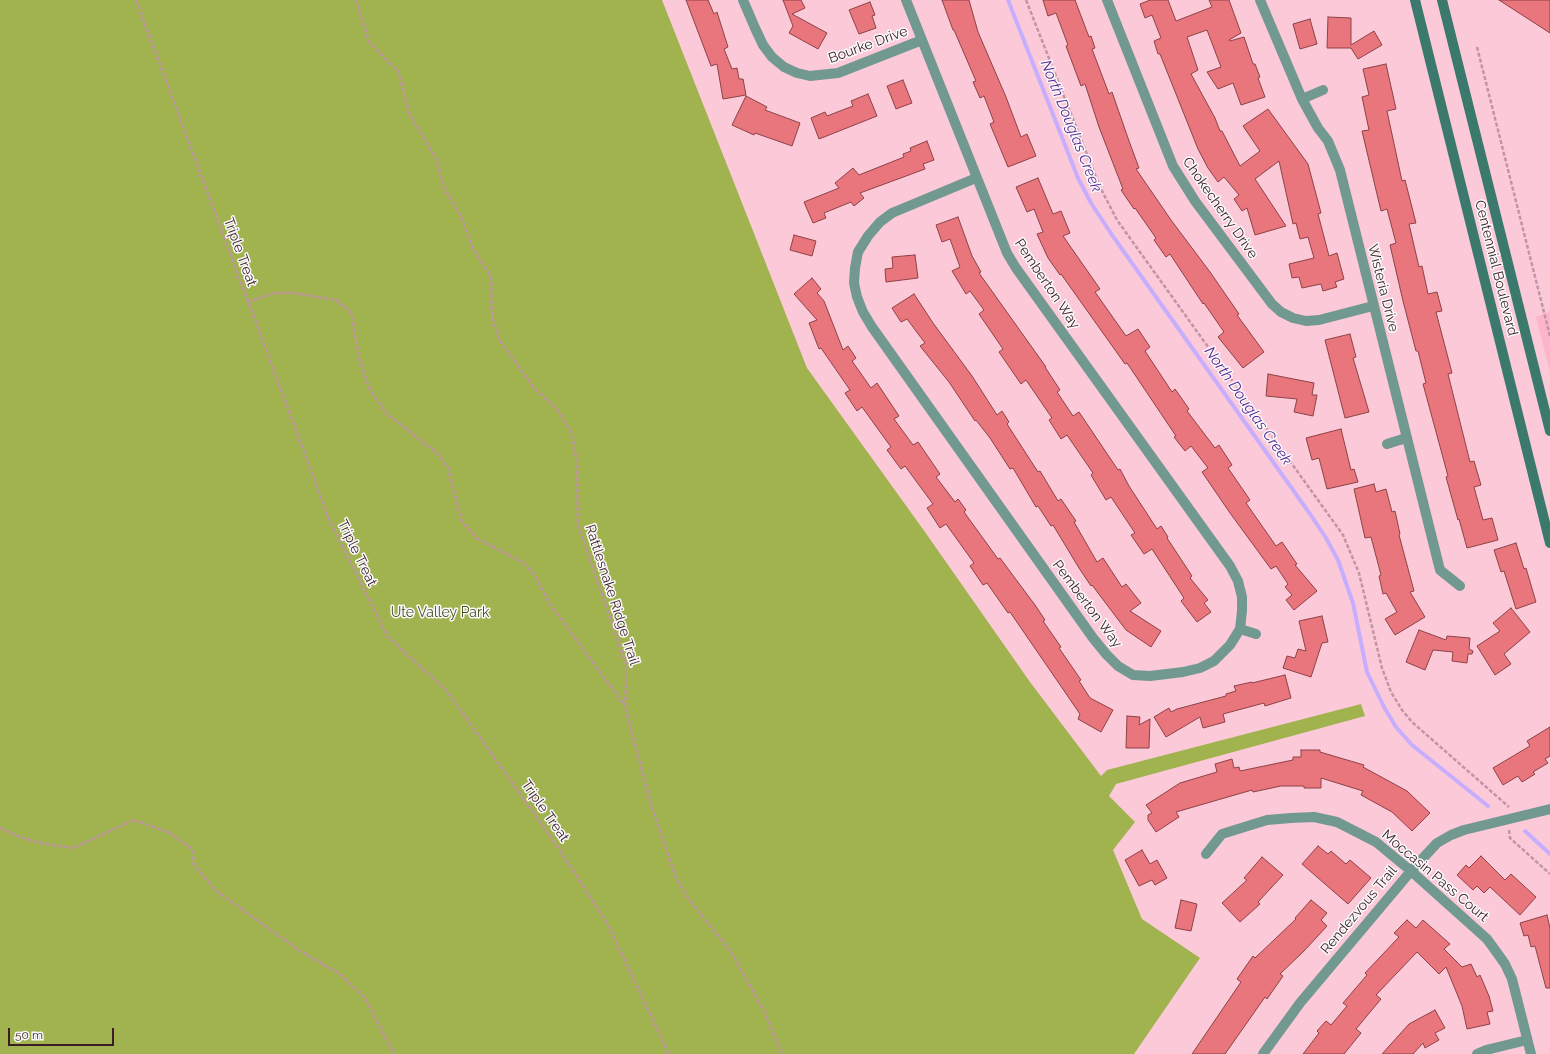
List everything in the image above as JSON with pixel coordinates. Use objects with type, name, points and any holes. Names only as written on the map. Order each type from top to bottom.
[{"type":"main road","name":"Centennial Boulevard","points":[[1414,0],[1550,543]]},
{"type":"main road","name":"Centennial Boulevard","points":[[1442,0],[1550,431]]},
{"type":"street","name":"Bourke Drive","points":[[743,0],[764,45],[772,57],[784,67],[789,74],[810,76],[838,73],[922,40]]},
{"type":"street","name":"Pemberton Way","points":[[906,0],[1007,253],[1016,268],[1230,566],[1238,581],[1242,597],[1240,629],[1230,645],[1214,661],[1200,668],[1168,675],[1132,678],[1106,654],[1093,638],[872,327],[863,312],[857,297],[854,283],[853,251],[880,222],[892,213],[976,178]]},
{"type":"street","name":"Chokecherry Drive","points":[[1107,0],[1173,166],[1195,201],[1272,304],[1281,312],[1293,318],[1306,320],[1319,320],[1373,306]]},
{"type":"street","name":"Wisteria Drive","points":[[1260,0],[1302,99],[1318,128],[1328,141],[1340,170],[1440,570],[1460,586]]},
{"type":"street","points":[[1302,99],[1323,90]]},
{"type":"street","points":[[1387,444],[1406,438]]},
{"type":"street","points":[[1240,629],[1256,634]]},
{"type":"street","name":"Rendezvous Trail","points":[[1263,1054],[1300,1003],[1411,871],[1437,844],[1451,835],[1464,830],[1550,809]]},
{"type":"street","name":"Moccasin Pass Court","points":[[1206,854],[1222,834],[1267,820],[1291,818],[1314,817],[1336,822],[1376,842],[1487,939],[1512,979],[1531,1054]]},
{"type":"street","points":[[1477,1054],[1486,1050],[1527,1040]]},
{"type":"path","name":"Triple Treat","points":[[136,0],[329,519],[388,638],[447,691],[558,846],[607,923],[669,1054]]},
{"type":"path","name":"Rattlesnake Ridge Trail","points":[[356,0],[369,42],[398,71],[410,115],[437,160],[443,186],[461,216],[472,248],[491,276],[492,316],[500,341],[535,389],[558,410],[572,434],[577,464],[578,525],[627,667],[625,706],[651,805],[675,875],[687,897],[731,952],[764,1011],[782,1054]]},
{"type":"path","points":[[1026,0],[1099,185],[1117,220],[1344,535],[1359,572],[1382,668],[1391,692],[1402,710],[1412,722],[1503,801],[1511,810]]},
{"type":"path","points":[[1477,47],[1550,336]]},
{"type":"path","points":[[248,302],[274,293],[294,293],[336,300],[351,312],[359,358],[368,388],[387,414],[437,453],[448,468],[462,522],[478,539],[521,561],[534,574],[550,604],[625,706]]},
{"type":"path","points":[[0,828],[20,837],[46,844],[73,848],[134,820],[170,833],[192,849],[194,865],[215,890],[300,951],[340,974],[365,998],[394,1054]]},
{"type":"path","points":[[1509,830],[1510,838],[1550,874]]},
{"type":"shaded area","points":[[1550,311],[1550,372],[1536,317]]},
{"type":"green space","name":"Ute Valley Park","points":[[0,0],[662,0],[807,368],[925,532],[1030,682],[1101,776],[1107,770],[1361,704],[1365,716],[1116,784],[1109,796],[1135,822],[1113,850],[1142,919],[1200,958],[1134,1054],[0,1054]]},
{"type":"building","points":[[686,0],[708,0],[714,14],[717,12],[728,47],[724,49],[732,69],[737,68],[739,79],[743,79],[746,95],[723,99],[717,64],[711,66]]},
{"type":"building","points":[[783,0],[801,0],[805,8],[792,14],[827,33],[818,49],[789,33],[793,26]]},
{"type":"building","points":[[942,0],[969,0],[978,32],[1006,97],[1021,137],[1027,134],[1036,156],[1008,167],[990,124],[994,122],[984,96],[980,98],[973,82],[976,81],[953,30]]},
{"type":"building","points":[[1043,0],[1075,0],[1089,37],[1091,36],[1095,48],[1092,49],[1109,94],[1112,92],[1139,168],[1136,169],[1171,220],[1210,272],[1239,314],[1237,315],[1264,352],[1243,368],[1218,337],[1224,332],[1204,303],[1203,304],[1170,254],[1166,257],[1154,240],[1156,238],[1121,190],[1123,189],[1099,127],[1085,84],[1081,86],[1066,46],[1068,45],[1056,13],[1048,16]]},
{"type":"building","points":[[1150,0],[1168,0],[1176,21],[1212,7],[1209,0],[1229,0],[1241,33],[1229,40],[1244,37],[1253,64],[1255,64],[1260,77],[1258,78],[1265,97],[1241,105],[1233,83],[1218,89],[1207,72],[1221,67],[1207,30],[1187,37],[1198,70],[1191,74],[1240,166],[1260,151],[1243,126],[1268,109],[1308,164],[1321,213],[1318,214],[1329,256],[1337,253],[1344,279],[1335,282],[1337,287],[1323,291],[1321,284],[1302,288],[1299,277],[1292,278],[1289,264],[1314,258],[1308,237],[1300,239],[1296,223],[1293,224],[1279,161],[1255,179],[1286,226],[1255,235],[1247,208],[1242,211],[1234,199],[1239,195],[1224,177],[1218,182],[1208,168],[1198,149],[1160,54],[1158,54],[1154,41],[1161,38],[1152,15],[1145,18],[1140,4]]},
{"type":"building","points":[[1499,0],[1550,0],[1550,33]]},
{"type":"building","points":[[870,2],[875,15],[872,16],[876,28],[859,34],[849,10]]},
{"type":"building","points":[[1328,17],[1351,18],[1351,45],[1374,31],[1382,45],[1358,59],[1351,48],[1327,48]]},
{"type":"building","points":[[1310,19],[1317,44],[1300,49],[1293,24]]},
{"type":"building","points":[[1386,64],[1396,109],[1387,111],[1402,181],[1405,180],[1416,223],[1409,224],[1419,267],[1422,266],[1428,294],[1437,292],[1442,311],[1436,312],[1452,373],[1448,374],[1470,462],[1474,461],[1481,485],[1474,487],[1483,520],[1492,518],[1498,540],[1467,548],[1446,477],[1448,476],[1423,384],[1426,383],[1403,301],[1390,245],[1396,243],[1387,209],[1381,211],[1362,131],[1369,130],[1362,97],[1369,95],[1363,69]]},
{"type":"building","points":[[903,80],[912,103],[896,109],[887,86]]},
{"type":"building","points":[[868,94],[877,116],[819,139],[811,118],[825,112],[827,116],[853,106],[851,101]]},
{"type":"building","points":[[746,96],[767,107],[765,110],[800,123],[792,146],[755,133],[754,135],[732,125]]},
{"type":"building","points":[[927,141],[934,160],[923,164],[925,169],[860,193],[864,198],[854,206],[851,202],[824,213],[826,218],[813,223],[804,202],[839,188],[835,183],[853,168],[859,175],[904,157],[903,154],[911,151],[910,148]]},
{"type":"building","points":[[1038,178],[1053,214],[1061,211],[1070,233],[1063,236],[1100,289],[1095,292],[1126,336],[1138,329],[1150,347],[1145,351],[1172,392],[1175,389],[1189,409],[1187,411],[1215,448],[1219,445],[1232,465],[1228,468],[1250,500],[1246,503],[1276,546],[1282,542],[1297,564],[1295,565],[1317,591],[1294,610],[1286,600],[1292,595],[1285,587],[1288,584],[1276,566],[1271,569],[1230,513],[1202,472],[1208,468],[1191,446],[1185,451],[1174,437],[1176,436],[1127,363],[1125,364],[1048,258],[1037,234],[1043,232],[1034,209],[1027,212],[1016,187]]},
{"type":"building","points":[[958,217],[972,256],[981,272],[979,273],[1046,367],[1060,390],[1057,392],[1073,416],[1079,412],[1118,470],[1120,469],[1129,486],[1157,529],[1161,526],[1168,537],[1167,538],[1192,576],[1190,578],[1208,600],[1204,603],[1211,612],[1197,622],[1181,601],[1184,598],[1152,549],[1144,554],[1131,535],[1135,533],[1111,497],[1106,500],[1091,475],[1093,473],[1067,435],[1061,439],[1049,420],[1052,418],[1026,380],[1021,384],[999,352],[1003,349],[979,314],[984,310],[970,291],[966,294],[952,271],[960,267],[950,239],[942,242],[936,225]]},
{"type":"building","points":[[794,235],[816,241],[812,256],[790,250]]},
{"type":"building","points":[[915,255],[918,278],[886,282],[885,269],[893,268],[892,257]]},
{"type":"building","points":[[812,278],[821,289],[817,293],[824,301],[843,350],[848,346],[856,358],[852,361],[871,388],[877,383],[899,416],[894,419],[913,445],[918,442],[940,474],[936,477],[955,502],[958,499],[966,510],[964,512],[998,559],[1000,558],[1035,605],[1045,620],[1043,621],[1061,647],[1059,648],[1081,680],[1079,681],[1090,698],[1113,710],[1101,732],[1078,719],[1080,714],[1010,612],[1008,613],[987,583],[983,585],[970,566],[974,563],[946,524],[940,528],[927,508],[933,504],[905,466],[901,469],[887,450],[891,447],[862,407],[857,411],[845,393],[850,390],[821,348],[819,349],[809,323],[817,320],[794,294]]},
{"type":"building","points":[[914,294],[933,323],[972,376],[997,415],[1002,411],[1009,422],[1007,424],[1038,472],[1040,471],[1058,501],[1061,499],[1076,521],[1074,522],[1097,562],[1103,558],[1122,587],[1126,584],[1141,603],[1130,611],[1161,631],[1151,647],[1126,630],[1092,585],[1091,586],[1053,525],[1051,526],[1038,506],[1036,507],[1013,468],[1010,469],[990,438],[976,420],[975,421],[949,382],[920,346],[925,343],[907,319],[901,322],[892,308]]},
{"type":"building","points":[[1350,334],[1356,357],[1353,358],[1369,412],[1345,418],[1325,340]]},
{"type":"building","points":[[1268,374],[1314,383],[1312,395],[1317,395],[1313,416],[1294,412],[1297,399],[1266,396]]},
{"type":"building","points":[[1341,429],[1351,470],[1354,469],[1358,482],[1327,489],[1319,458],[1312,460],[1306,438]]},
{"type":"building","points":[[1374,484],[1376,492],[1386,489],[1392,512],[1395,511],[1399,535],[1414,591],[1410,592],[1425,617],[1395,635],[1385,619],[1397,612],[1386,593],[1383,594],[1379,576],[1381,575],[1371,537],[1365,538],[1354,489]]},
{"type":"building","points":[[1516,543],[1524,569],[1526,568],[1536,602],[1516,609],[1504,571],[1501,572],[1494,550]]},
{"type":"building","points":[[1511,608],[1530,632],[1504,654],[1511,664],[1495,675],[1477,646],[1500,631],[1493,623]]},
{"type":"building","points":[[1322,616],[1328,642],[1322,643],[1311,677],[1283,668],[1287,656],[1295,658],[1298,649],[1306,651],[1299,621]]},
{"type":"building","points":[[1419,630],[1446,640],[1447,636],[1470,638],[1469,649],[1473,651],[1472,654],[1468,654],[1467,663],[1452,661],[1453,652],[1433,650],[1425,670],[1406,662]]},
{"type":"building","points":[[1285,675],[1291,698],[1265,706],[1264,703],[1223,714],[1225,722],[1203,728],[1200,717],[1166,737],[1154,717],[1169,708],[1171,712],[1177,709],[1226,696],[1226,694],[1236,691],[1234,686]]},
{"type":"building","points":[[1127,716],[1140,717],[1139,725],[1150,719],[1149,748],[1126,748]]},
{"type":"building","points":[[1550,727],[1550,756],[1545,759],[1548,763],[1533,772],[1535,774],[1522,782],[1518,776],[1503,785],[1493,768],[1530,746],[1527,741]]},
{"type":"building","points":[[1301,750],[1320,750],[1320,752],[1364,765],[1363,767],[1407,791],[1430,813],[1412,831],[1392,812],[1361,795],[1363,791],[1321,778],[1321,788],[1281,786],[1253,792],[1252,790],[1176,812],[1179,817],[1156,832],[1148,820],[1148,815],[1152,813],[1146,805],[1180,783],[1217,772],[1215,764],[1232,759],[1234,768],[1239,767],[1240,771],[1293,760],[1293,757],[1301,757]]},
{"type":"building","points":[[1318,846],[1328,854],[1331,851],[1346,864],[1350,860],[1371,878],[1348,904],[1302,864]]},
{"type":"building","points":[[1142,850],[1150,864],[1157,860],[1167,878],[1155,885],[1152,880],[1139,886],[1125,860]]},
{"type":"building","points":[[1481,856],[1505,880],[1511,874],[1536,897],[1520,915],[1490,887],[1484,893],[1477,886],[1473,890],[1457,875],[1466,865],[1469,868]]},
{"type":"building","points":[[1262,857],[1283,875],[1258,902],[1260,904],[1240,922],[1222,903],[1247,880],[1244,878]]},
{"type":"building","points":[[1181,900],[1197,904],[1191,931],[1175,928]]},
{"type":"building","points":[[1311,900],[1327,913],[1321,920],[1327,926],[1280,974],[1283,976],[1267,999],[1265,997],[1225,1054],[1192,1054],[1241,982],[1237,979],[1253,956],[1255,958],[1296,919],[1295,918]]},
{"type":"building","points":[[1547,915],[1550,928],[1550,988],[1546,988],[1535,946],[1531,947],[1528,935],[1524,936],[1520,923]]},
{"type":"building","points":[[1407,920],[1416,928],[1423,920],[1450,944],[1444,949],[1462,967],[1471,964],[1477,977],[1480,975],[1489,996],[1493,1011],[1487,1012],[1490,1024],[1467,1029],[1462,1006],[1446,967],[1439,974],[1417,952],[1376,995],[1381,999],[1356,1029],[1361,1033],[1344,1054],[1303,1054],[1319,1033],[1317,1031],[1326,1021],[1331,1025],[1347,1006],[1343,1003],[1367,975],[1365,973],[1399,937],[1394,933]]},
{"type":"building","points":[[1435,1010],[1445,1028],[1435,1033],[1439,1040],[1425,1048],[1423,1043],[1413,1054],[1382,1054],[1409,1024]]},
{"type":"waterway","name":"North Douglas Creek","points":[[1008,0],[1078,178],[1091,203],[1112,235],[1310,514],[1338,560],[1353,603],[1367,672],[1384,707],[1396,727],[1412,745],[1488,806]]},
{"type":"waterway","name":"North Douglas Creek","points":[[1525,831],[1550,854]]}]
